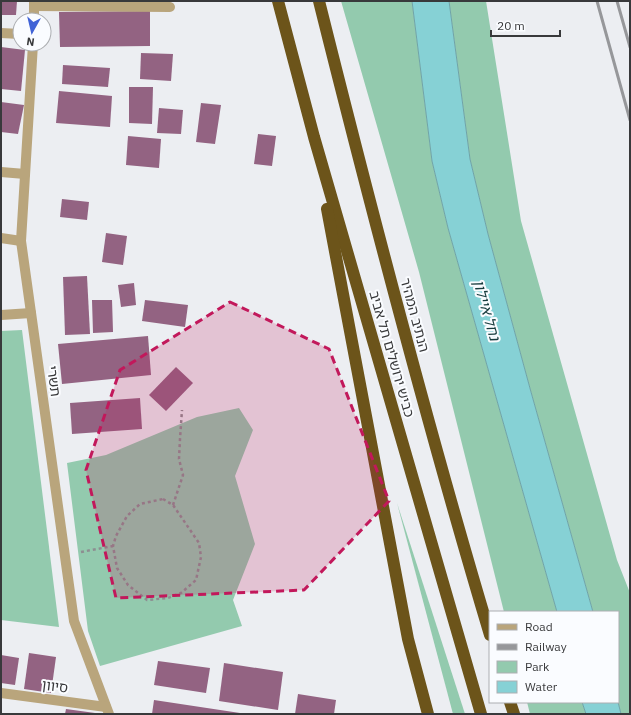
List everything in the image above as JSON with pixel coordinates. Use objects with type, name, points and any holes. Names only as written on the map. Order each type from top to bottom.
[{"type":"highway","name":"כביש ירושלים תל אביב","points":[[278,1],[314,137],[481,714]]},
{"type":"highway","name":"הנתיב המהיר","points":[[319,1],[408,348],[489,632]]},
{"type":"highway","points":[[314,137],[408,639],[428,714]]},
{"type":"highway","points":[[510,703],[514,714]]},
{"type":"street","points":[[34,3],[170,7]]},
{"type":"street","points":[[1,33],[12,34]]},
{"type":"street","name":"תשרי","points":[[33,52],[21,241],[74,621],[107,711]]},
{"type":"street","points":[[1,172],[26,174]]},
{"type":"street","points":[[1,238],[21,241]]},
{"type":"street","points":[[1,315],[31,312]]},
{"type":"street","name":"סיוון","points":[[1,693],[107,711]]},
{"type":"path","points":[[173,505],[183,475],[179,459],[182,410]]},
{"type":"path","points":[[163,499],[173,505],[199,543],[202,557],[196,580],[181,593],[168,598],[147,600],[128,585],[117,568],[114,546],[116,536],[127,516],[140,504],[163,499]]},
{"type":"path","points":[[65,555],[114,546]]},
{"type":"highlighted area","points":[[230,302],[329,349],[389,501],[304,590],[116,598],[86,470],[120,370]]},
{"type":"green space","points":[[341,1],[412,1],[432,161],[448,228],[557,611],[504,611],[419,272]]},
{"type":"green space","points":[[449,1],[486,1],[521,221],[617,560],[630,593],[630,714],[621,714],[618,703],[619,611],[593,611],[488,234],[470,159]]},
{"type":"green space","points":[[22,330],[59,627],[1,620],[1,331]]},
{"type":"green space","points":[[239,408],[253,430],[235,476],[255,544],[233,600],[242,626],[100,666],[88,631],[67,463],[106,455],[197,417]]},
{"type":"green space","points":[[397,503],[465,714],[453,714]]},
{"type":"green space","points":[[527,703],[582,703],[586,714],[530,714]]},
{"type":"water","name":"נחל איילון","points":[[412,1],[449,1],[470,159],[488,234],[593,611],[557,611],[448,228],[432,161]]},
{"type":"water","points":[[582,703],[618,703],[621,714],[586,714]]},
{"type":"building","points":[[1,1],[17,1],[16,12],[12,12],[12,15],[1,15]]},
{"type":"building","points":[[150,11],[150,46],[60,47],[59,12]]},
{"type":"building","points":[[1,47],[12,48],[12,52],[25,52],[21,91],[1,89]]},
{"type":"building","points":[[141,53],[173,54],[171,81],[140,79]]},
{"type":"building","points":[[63,65],[110,68],[108,87],[62,84]]},
{"type":"building","points":[[129,87],[153,87],[152,124],[129,123]]},
{"type":"building","points":[[59,91],[112,96],[110,127],[56,123]]},
{"type":"building","points":[[1,102],[24,105],[18,134],[1,132]]},
{"type":"building","points":[[201,103],[221,105],[215,144],[196,142]]},
{"type":"building","points":[[159,108],[183,110],[181,134],[157,133]]},
{"type":"building","points":[[258,134],[276,136],[272,166],[254,164]]},
{"type":"building","points":[[128,136],[161,139],[159,168],[126,165]]},
{"type":"building","points":[[62,199],[89,202],[87,220],[60,217]]},
{"type":"building","points":[[106,233],[127,236],[123,265],[102,262]]},
{"type":"building","points":[[87,276],[90,334],[65,335],[63,277]]},
{"type":"building","points":[[134,283],[136,305],[121,307],[118,285]]},
{"type":"building","points":[[92,300],[112,300],[113,332],[93,333]]},
{"type":"building","points":[[145,300],[188,305],[185,327],[142,321]]},
{"type":"building","points":[[148,336],[151,375],[62,384],[58,344]]},
{"type":"building","points":[[176,367],[193,383],[166,411],[149,395]]},
{"type":"building","points":[[140,398],[142,429],[72,434],[70,403]]},
{"type":"building","points":[[29,653],[56,657],[51,693],[24,689]]},
{"type":"building","points":[[1,655],[19,658],[15,685],[1,683]]},
{"type":"building","points":[[158,661],[210,668],[206,693],[154,685]]},
{"type":"building","points":[[224,663],[283,672],[278,710],[219,701]]},
{"type":"building","points":[[298,694],[336,700],[334,714],[295,714]]},
{"type":"building","points":[[154,700],[240,713],[240,714],[152,714]]},
{"type":"building","points":[[66,709],[95,713],[95,714],[65,714]]},
{"type":"railway","points":[[597,1],[630,120]]},
{"type":"railway","points":[[617,1],[630,47]]}]
